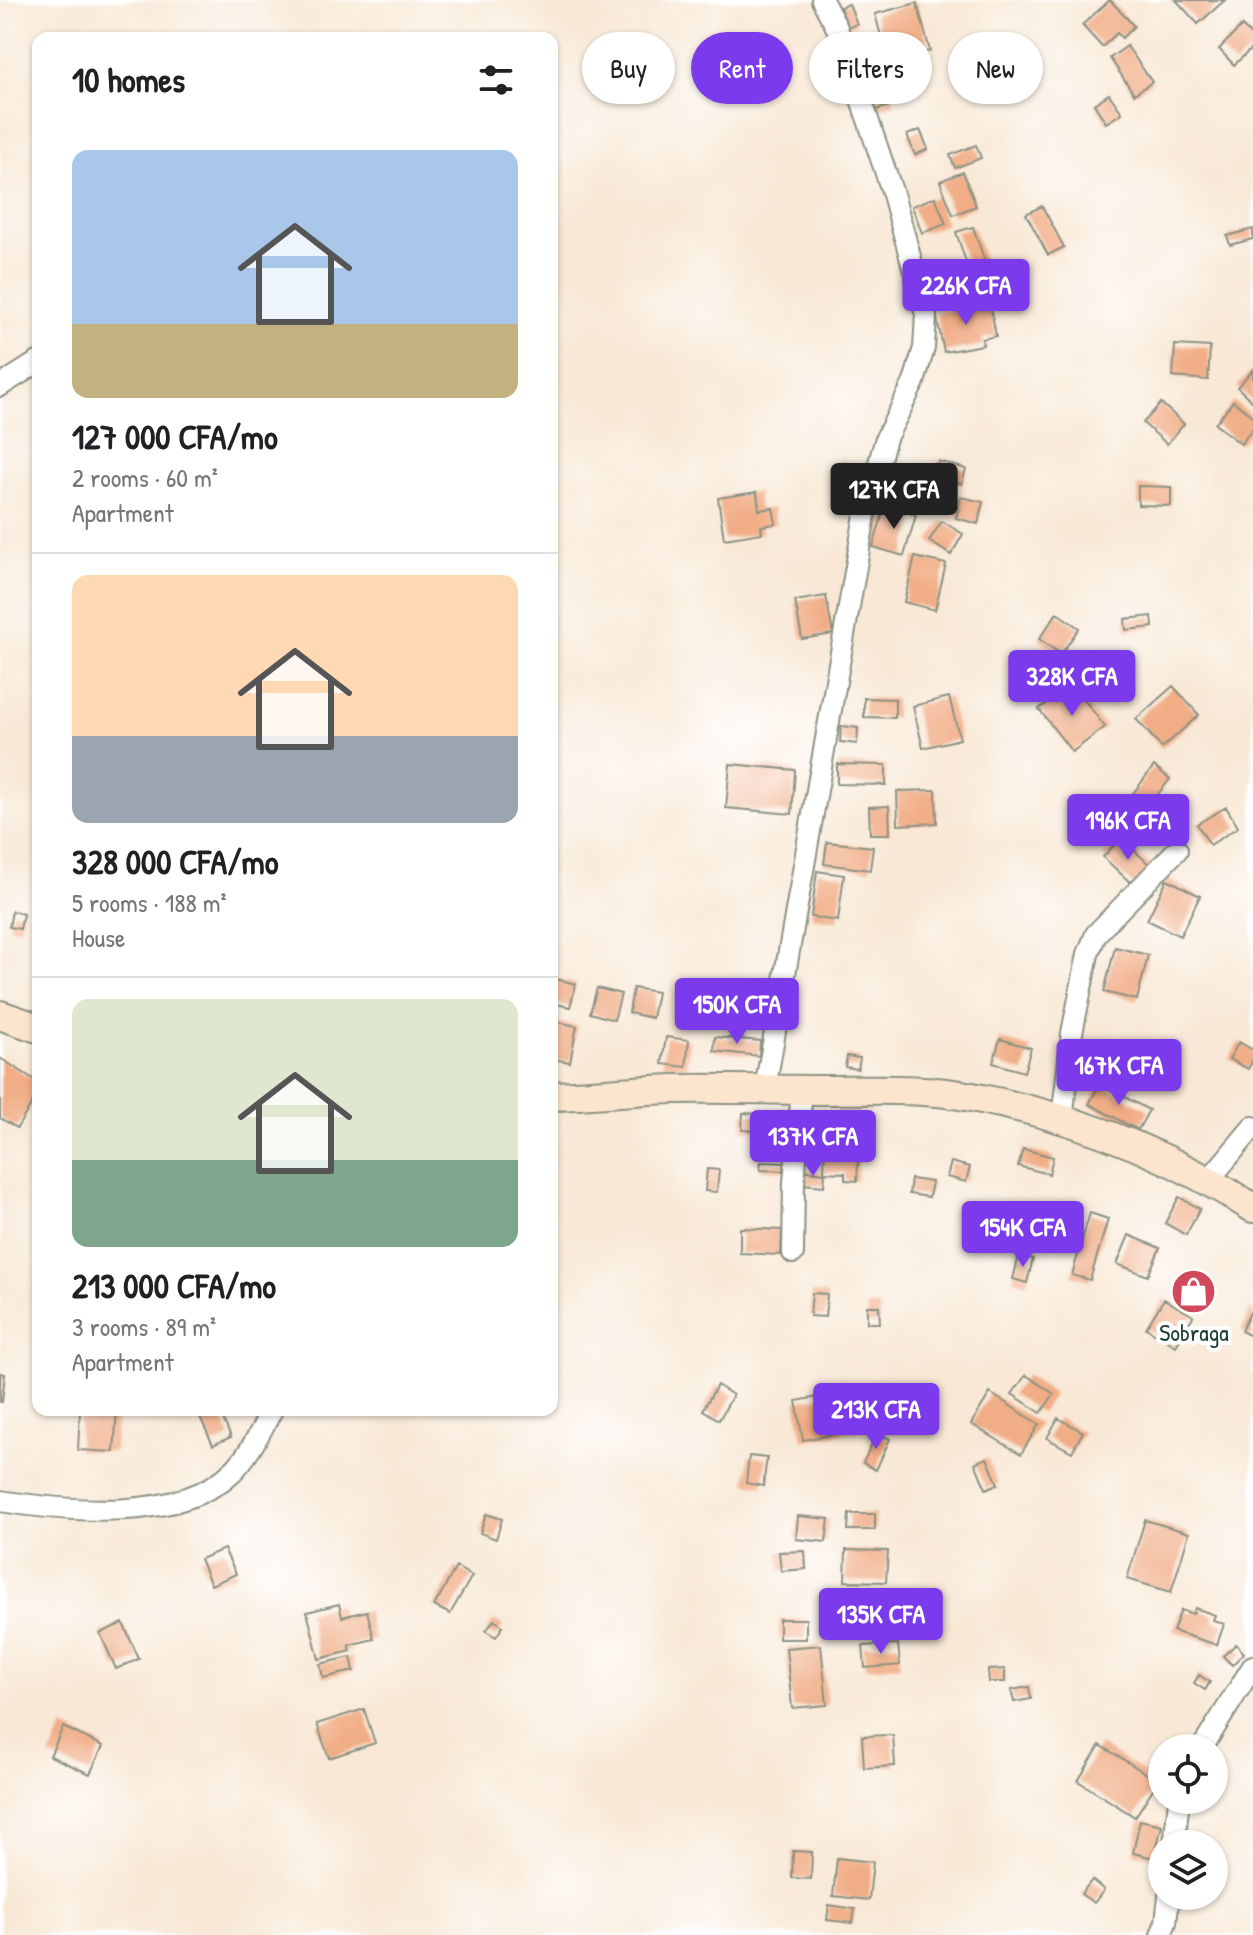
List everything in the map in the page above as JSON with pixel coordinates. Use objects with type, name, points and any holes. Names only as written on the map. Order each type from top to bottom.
[{"type":"street","points":[[765,1089],[866,509],[886,438],[914,382],[924,348],[926,315],[893,194],[837,28],[822,0]]},
{"type":"street","points":[[0,386],[32,366]]},
{"type":"street","points":[[1062,1119],[1072,1033],[1088,954],[1096,934],[1177,850]]},
{"type":"street","points":[[0,1015],[32,1026]]},
{"type":"street","points":[[558,1096],[670,1090],[904,1089],[971,1096],[1062,1119],[1129,1142],[1209,1180],[1253,1208]]},
{"type":"street","points":[[793,1253],[794,1182],[802,1090]]},
{"type":"street","points":[[1209,1180],[1253,1127]]},
{"type":"street","points":[[0,1501],[50,1509],[130,1510],[185,1498],[216,1484],[234,1471],[268,1416]]},
{"type":"street","points":[[1211,1734],[1253,1666]]},
{"type":"street","points":[[1161,1935],[1167,1910]]},
{"type":"building","points":[[1110,0],[1134,26],[1122,38],[1117,33],[1102,47],[1082,25]]},
{"type":"building","points":[[1176,0],[1225,0],[1198,24]]},
{"type":"building","points":[[917,3],[925,32],[880,32],[875,14]]},
{"type":"building","points":[[849,4],[857,24],[848,27],[840,7]]},
{"type":"building","points":[[1242,26],[1253,37],[1253,47],[1234,65],[1219,49]]},
{"type":"building","points":[[1127,46],[1152,82],[1134,94],[1110,58]]},
{"type":"building","points":[[1109,94],[1122,113],[1106,123],[1094,104]]},
{"type":"building","points":[[874,104],[895,104],[876,110]]},
{"type":"building","points":[[920,130],[928,149],[915,155],[907,135]]},
{"type":"building","points":[[976,145],[981,158],[955,168],[950,155]]},
{"type":"building","points":[[963,172],[976,206],[953,215],[940,181]]},
{"type":"building","points":[[935,197],[946,224],[922,233],[912,206]]},
{"type":"building","points":[[1042,206],[1064,247],[1048,255],[1026,214]]},
{"type":"building","points":[[973,227],[985,262],[968,268],[956,232]]},
{"type":"building","points":[[1253,229],[1253,239],[1230,245],[1227,236]]},
{"type":"building","points":[[990,303],[996,336],[982,339],[983,345],[944,352],[936,313]]},
{"type":"building","points":[[1175,345],[1210,347],[1208,380],[1173,377]]},
{"type":"building","points":[[1253,370],[1253,402],[1237,387]]},
{"type":"building","points":[[1233,401],[1253,417],[1253,428],[1241,444],[1215,424]]},
{"type":"building","points":[[1161,403],[1184,424],[1167,444],[1143,423]]},
{"type":"building","points":[[938,461],[966,469],[962,484],[951,481],[943,511],[926,506]]},
{"type":"building","points":[[844,463],[859,465],[858,490],[842,489]]},
{"type":"building","points":[[1138,486],[1171,487],[1171,506],[1138,505]]},
{"type":"building","points":[[757,492],[759,510],[773,508],[776,524],[761,526],[762,533],[724,539],[718,498]]},
{"type":"building","points":[[961,497],[983,502],[978,524],[956,518]]},
{"type":"building","points":[[885,506],[916,515],[904,556],[873,547]]},
{"type":"building","points":[[942,521],[963,534],[951,555],[929,541]]},
{"type":"building","points":[[915,557],[946,564],[935,610],[904,602]]},
{"type":"building","points":[[826,596],[833,634],[802,639],[795,601]]},
{"type":"building","points":[[1057,613],[1079,628],[1061,654],[1039,639]]},
{"type":"building","points":[[1152,616],[1153,627],[1126,630],[1125,619]]},
{"type":"building","points":[[1072,684],[1105,727],[1072,752],[1039,709]]},
{"type":"building","points":[[1173,686],[1199,715],[1162,748],[1136,719]]},
{"type":"building","points":[[949,697],[960,739],[923,748],[913,706]]},
{"type":"building","points":[[864,698],[895,699],[895,718],[864,717]]},
{"type":"building","points":[[841,726],[858,728],[857,744],[840,742]]},
{"type":"building","points":[[730,764],[795,770],[792,814],[726,808]]},
{"type":"building","points":[[837,764],[886,765],[886,785],[837,784]]},
{"type":"building","points":[[1154,766],[1170,779],[1144,812],[1128,800]]},
{"type":"building","points":[[936,790],[937,823],[898,825],[897,791]]},
{"type":"building","points":[[889,806],[890,834],[870,834],[869,807]]},
{"type":"building","points":[[1226,807],[1238,827],[1210,845],[1197,824]]},
{"type":"building","points":[[1121,838],[1152,867],[1134,886],[1103,857]]},
{"type":"building","points":[[827,842],[873,847],[870,870],[824,864]]},
{"type":"building","points":[[817,871],[844,875],[838,921],[811,917]]},
{"type":"building","points":[[1167,879],[1200,896],[1180,936],[1147,920]]},
{"type":"building","points":[[12,911],[23,914],[20,929],[9,927]]},
{"type":"building","points":[[1115,947],[1148,955],[1137,1000],[1104,992]]},
{"type":"building","points":[[558,980],[576,984],[570,1007],[558,1004]]},
{"type":"building","points":[[597,988],[621,994],[614,1020],[590,1013]]},
{"type":"building","points":[[633,988],[657,992],[652,1018],[629,1013]]},
{"type":"building","points":[[558,1022],[577,1026],[570,1062],[558,1060]]},
{"type":"building","points":[[666,1037],[689,1040],[686,1067],[662,1064]]},
{"type":"building","points":[[715,1037],[760,1041],[759,1056],[714,1051]]},
{"type":"building","points":[[1000,1039],[1031,1048],[1024,1072],[993,1063]]},
{"type":"building","points":[[1239,1042],[1253,1050],[1253,1060],[1248,1069],[1229,1059]]},
{"type":"building","points":[[847,1056],[860,1058],[858,1069],[845,1067]]},
{"type":"building","points":[[0,1058],[32,1078],[32,1104],[17,1128],[0,1118]]},
{"type":"building","points":[[1100,1084],[1149,1110],[1138,1130],[1089,1104]]},
{"type":"building","points":[[823,1111],[861,1114],[857,1181],[845,1180],[845,1173],[824,1172],[825,1150],[807,1149],[809,1126],[822,1127]]},
{"type":"building","points":[[743,1113],[772,1115],[772,1132],[742,1130]]},
{"type":"building","points":[[1023,1149],[1053,1157],[1049,1174],[1018,1166]]},
{"type":"building","points":[[761,1162],[786,1163],[786,1171],[760,1170]]},
{"type":"building","points":[[951,1162],[970,1167],[966,1182],[947,1177]]},
{"type":"building","points":[[707,1169],[719,1170],[717,1192],[705,1191]]},
{"type":"building","points":[[803,1170],[825,1173],[824,1186],[802,1184]]},
{"type":"building","points":[[911,1179],[932,1182],[929,1197],[909,1194]]},
{"type":"building","points":[[1179,1197],[1200,1209],[1186,1235],[1165,1223]]},
{"type":"building","points":[[1090,1213],[1108,1219],[1090,1280],[1072,1275]]},
{"type":"building","points":[[1028,1215],[1067,1223],[1063,1243],[1024,1235]]},
{"type":"building","points":[[740,1228],[782,1230],[781,1255],[740,1253]]},
{"type":"building","points":[[1129,1235],[1160,1248],[1148,1276],[1117,1264]]},
{"type":"building","points":[[1019,1255],[1033,1259],[1027,1283],[1013,1279]]},
{"type":"building","points":[[812,1293],[827,1294],[825,1317],[810,1316]]},
{"type":"building","points":[[1164,1299],[1193,1316],[1176,1346],[1146,1328]]},
{"type":"building","points":[[867,1306],[879,1306],[880,1323],[867,1323]]},
{"type":"building","points":[[1253,1306],[1253,1337],[1241,1331]]},
{"type":"building","points":[[0,1373],[5,1374],[2,1402],[0,1402]]},
{"type":"building","points":[[1026,1375],[1054,1394],[1041,1413],[1012,1394]]},
{"type":"building","points":[[717,1385],[733,1395],[719,1420],[703,1410]]},
{"type":"building","points":[[853,1391],[860,1430],[803,1440],[796,1401]]},
{"type":"building","points":[[990,1393],[1039,1424],[1021,1454],[971,1424]]},
{"type":"building","points":[[80,1416],[117,1416],[114,1452],[78,1450]]},
{"type":"building","points":[[222,1416],[231,1437],[213,1445],[200,1417]]},
{"type":"building","points":[[1058,1418],[1083,1432],[1072,1452],[1047,1438]]},
{"type":"building","points":[[877,1433],[890,1439],[876,1470],[863,1463]]},
{"type":"building","points":[[749,1456],[767,1458],[763,1486],[746,1483]]},
{"type":"building","points":[[987,1458],[998,1484],[986,1489],[975,1463]]},
{"type":"building","points":[[486,1514],[502,1519],[496,1539],[480,1533]]},
{"type":"building","points":[[849,1514],[875,1514],[875,1530],[848,1530]]},
{"type":"building","points":[[798,1516],[829,1519],[826,1542],[796,1539]]},
{"type":"building","points":[[1145,1520],[1189,1533],[1171,1592],[1127,1579]]},
{"type":"building","points":[[224,1549],[236,1574],[211,1585],[200,1559]]},
{"type":"building","points":[[846,1550],[888,1551],[886,1582],[845,1581]]},
{"type":"building","points":[[805,1551],[806,1569],[781,1571],[779,1552]]},
{"type":"building","points":[[456,1567],[472,1576],[450,1614],[434,1606]]},
{"type":"building","points":[[339,1604],[342,1617],[367,1611],[374,1639],[349,1645],[351,1651],[319,1659],[307,1612]]},
{"type":"building","points":[[1195,1608],[1215,1615],[1213,1620],[1224,1624],[1217,1645],[1173,1631],[1181,1610],[1193,1614]]},
{"type":"building","points":[[779,1619],[806,1619],[806,1639],[779,1639]]},
{"type":"building","points":[[494,1620],[503,1626],[496,1637],[486,1631]]},
{"type":"building","points":[[123,1623],[139,1659],[116,1669],[100,1633]]},
{"type":"building","points":[[898,1644],[900,1665],[865,1668],[863,1646]]},
{"type":"building","points":[[1236,1644],[1244,1653],[1232,1665],[1223,1656]]},
{"type":"building","points":[[821,1645],[827,1705],[792,1708],[786,1648]]},
{"type":"building","points":[[351,1657],[354,1671],[323,1678],[320,1664]]},
{"type":"building","points":[[1005,1669],[1005,1682],[989,1682],[988,1670]]},
{"type":"building","points":[[1199,1675],[1210,1682],[1205,1690],[1194,1683]]},
{"type":"building","points":[[1029,1687],[1031,1699],[1014,1702],[1011,1690]]},
{"type":"building","points":[[364,1709],[375,1743],[329,1758],[317,1724]]},
{"type":"building","points":[[63,1727],[103,1746],[90,1774],[50,1756]]},
{"type":"building","points":[[893,1735],[895,1766],[864,1768],[862,1736]]},
{"type":"building","points":[[1100,1745],[1148,1775],[1148,1797],[1135,1817],[1078,1781]]},
{"type":"building","points":[[1140,1820],[1162,1825],[1161,1830],[1148,1830],[1148,1857],[1133,1853]]},
{"type":"building","points":[[793,1851],[812,1852],[811,1879],[792,1878]]},
{"type":"building","points":[[837,1858],[873,1862],[869,1900],[833,1896]]},
{"type":"building","points":[[1092,1880],[1104,1890],[1094,1903],[1081,1894]]},
{"type":"building","points":[[829,1905],[855,1909],[853,1923],[827,1920]]},
{"type":"place","name":"Sobraga","points":[[1194,1291]]}]
